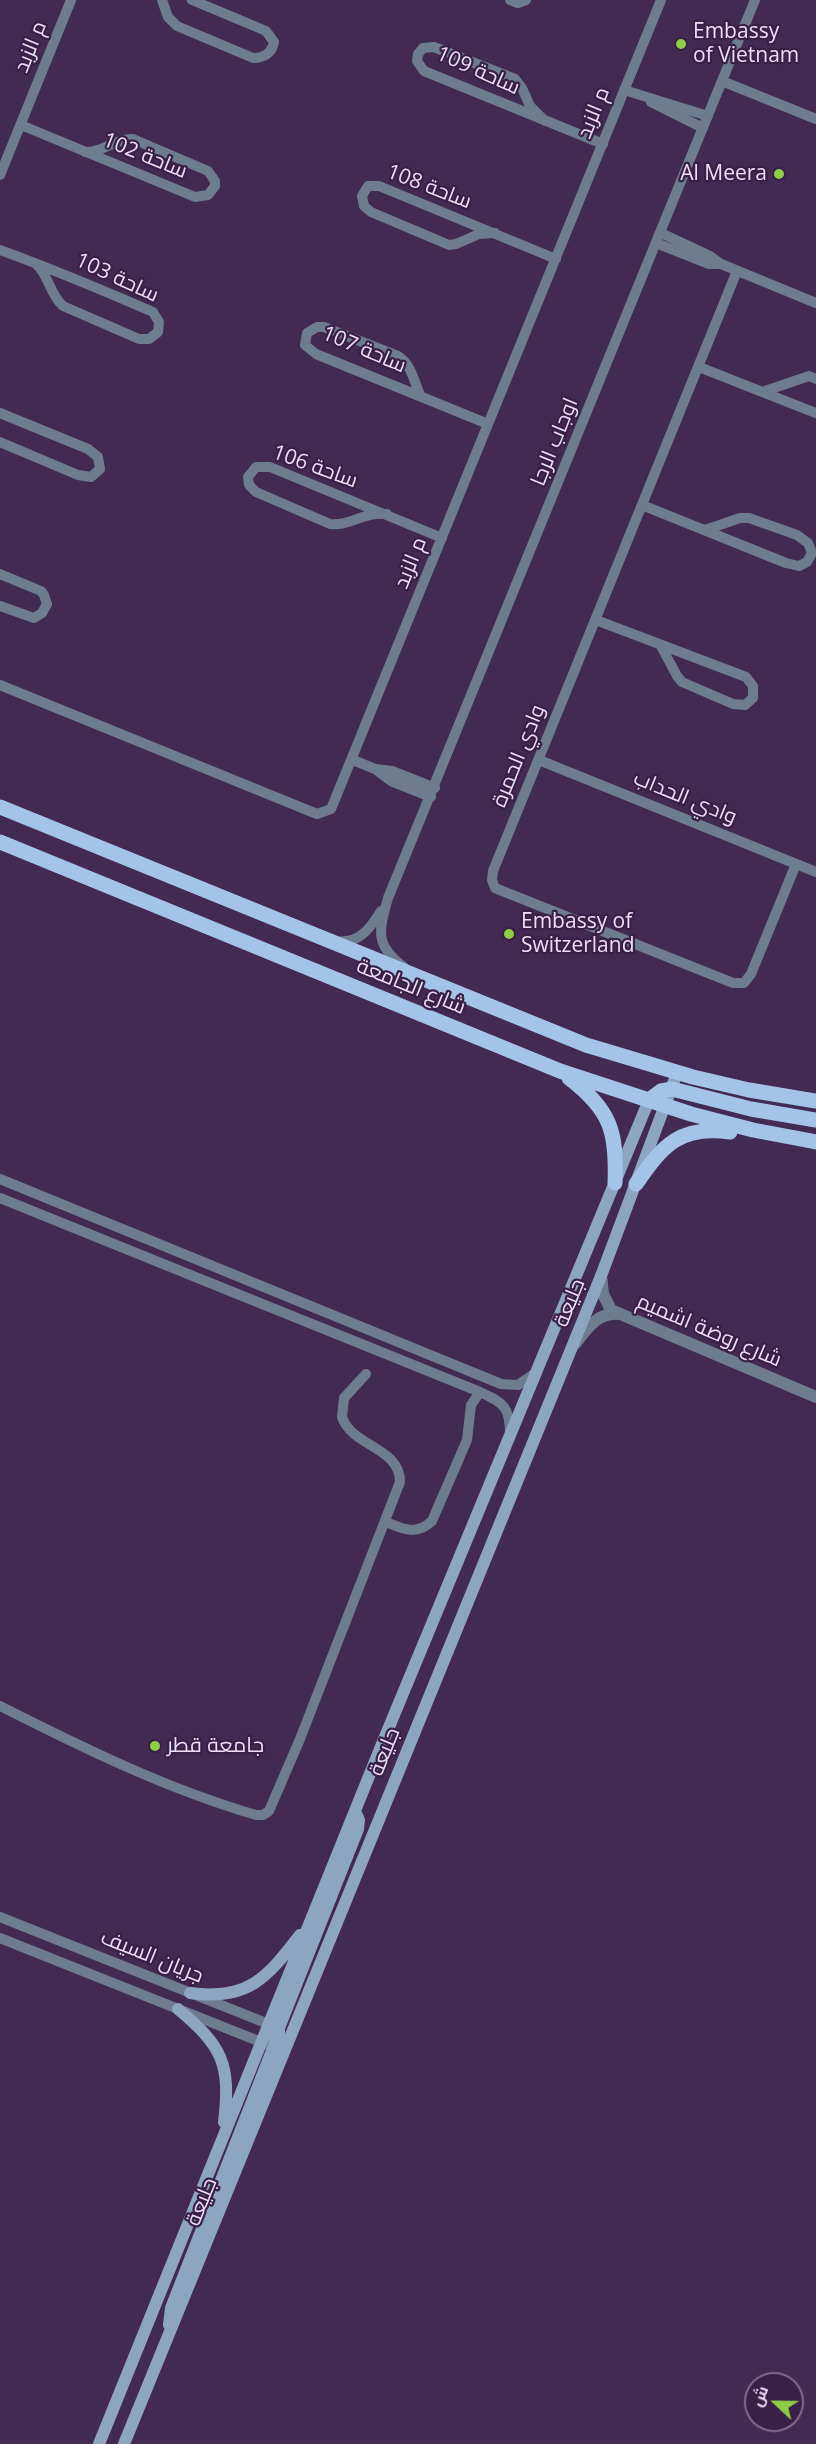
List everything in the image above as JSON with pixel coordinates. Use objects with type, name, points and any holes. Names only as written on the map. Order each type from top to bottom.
[{"type":"main road","name":"شارع الجامعة","points":[[0,807],[586,1045],[677,1073],[749,1090],[816,1101]]},
{"type":"main road","name":"شارع الجامعة","points":[[0,842],[560,1071],[666,1106],[753,1130],[816,1142]]},
{"type":"main road","points":[[560,1071],[589,1094],[604,1112],[614,1139],[615,1184]]},
{"type":"main road","name":"جليعة","points":[[99,2444],[261,2042],[280,2029],[573,1347],[602,1276],[677,1073]]},
{"type":"main road","points":[[649,1100],[661,1091],[672,1089],[751,1109],[816,1120]]},
{"type":"main road","name":"جليعة","points":[[280,2029],[310,1922],[649,1100]]},
{"type":"main road","points":[[636,1184],[656,1155],[686,1134],[704,1130],[737,1133],[753,1130]]},
{"type":"main road","points":[[278,2049],[280,2029],[358,1829],[359,1820],[355,1811]]},
{"type":"main road","points":[[190,1993],[209,1996],[246,1989],[271,1971],[310,1922]]},
{"type":"main road","points":[[178,2009],[207,2034],[219,2052],[226,2093],[222,2139]]},
{"type":"main road","name":"جليعة","points":[[124,2444],[170,2333],[278,2049]]},
{"type":"street","points":[[162,0],[168,18],[177,26],[253,58],[266,55],[272,49],[274,42],[266,31],[192,0]]},
{"type":"street","points":[[510,0],[518,3],[526,0]]},
{"type":"street","name":"م الزبد","points":[[0,685],[317,814],[328,812],[334,804],[353,760],[661,0]]},
{"type":"street","name":"اوجاب الرجا","points":[[420,977],[386,952],[382,942],[381,920],[388,898],[433,793],[755,0]]},
{"type":"street","name":"م الزبد","points":[[0,175],[3,161],[21,125],[67,1]]},
{"type":"street","name":"ساحة 109","points":[[545,121],[530,105],[519,84],[508,75],[434,47],[423,48],[418,54],[417,61],[424,71],[545,121],[603,144]]},
{"type":"street","points":[[722,81],[816,119]]},
{"type":"street","points":[[624,90],[708,116]]},
{"type":"street","points":[[646,98],[657,106],[703,128]]},
{"type":"street","name":"ساحة 102","points":[[21,125],[85,152],[195,197],[208,195],[215,186],[215,180],[208,171],[133,139],[85,152]]},
{"type":"street","name":"ساحة 108","points":[[495,233],[479,234],[449,245],[371,212],[364,206],[362,196],[366,188],[375,185],[495,233],[556,259]]},
{"type":"street","points":[[658,238],[709,264],[721,264],[816,302]]},
{"type":"street","name":"ساحة 103","points":[[0,250],[36,264],[153,312],[159,322],[158,332],[149,339],[139,339],[63,306],[57,300],[47,276],[36,264]]},
{"type":"street","name":"وادي الحمرة","points":[[736,271],[493,871],[492,880],[495,888],[733,983],[744,983],[751,974],[796,864]]},
{"type":"street","name":"ساحة 107","points":[[420,394],[410,367],[398,356],[324,327],[317,327],[307,333],[305,345],[316,354],[420,394],[488,424]]},
{"type":"street","points":[[699,367],[765,391],[816,413]]},
{"type":"street","points":[[765,391],[809,376],[816,379]]},
{"type":"street","points":[[0,413],[94,452],[98,457],[100,469],[91,477],[78,476],[0,442]]},
{"type":"street","name":"ساحة 106","points":[[387,514],[370,513],[337,524],[330,524],[256,492],[249,485],[248,477],[252,470],[265,466],[387,514],[442,538]]},
{"type":"street","points":[[642,505],[705,530],[799,566],[807,562],[812,553],[808,543],[797,535],[749,518],[740,518],[705,530]]},
{"type":"street","points":[[0,574],[41,591],[46,604],[42,613],[34,618],[0,606]]},
{"type":"street","points":[[596,620],[660,644],[746,677],[753,686],[753,698],[745,705],[734,704],[682,682],[676,676],[660,644]]},
{"type":"street","points":[[353,760],[375,769],[391,781],[433,793]]},
{"type":"street","name":"وادي الحداب","points":[[539,760],[816,872]]},
{"type":"street","name":"اوجاب الرجا","points":[[311,934],[340,942],[362,936],[374,923],[388,898]]},
{"type":"street","points":[[0,1179],[501,1384],[513,1386],[526,1381],[537,1372]]},
{"type":"street","points":[[0,1198],[480,1392],[504,1405],[510,1419],[510,1437]]},
{"type":"street","name":"شارع روضة اشميم","points":[[602,1276],[606,1303],[611,1310],[816,1397]]},
{"type":"street","name":"شارع روضة اشميم","points":[[573,1347],[600,1317],[620,1314]]},
{"type":"street","points":[[464,1385],[470,1379],[470,1370]]},
{"type":"street","points":[[0,1706],[95,1752],[201,1798],[256,1815],[267,1814],[272,1808],[300,1739],[398,1488],[399,1471],[392,1461],[347,1428],[342,1417],[345,1398],[366,1374]]},
{"type":"street","points":[[386,1521],[401,1529],[414,1531],[427,1526],[432,1521],[467,1440],[471,1405],[480,1392]]},
{"type":"street","name":"جريان السيف","points":[[0,1917],[280,2029]]},
{"type":"street","name":"جريان السيف","points":[[0,1938],[278,2049]]},
{"type":"place","name":"Embassy of Vietnam","points":[[681,44]]},
{"type":"place","name":"Al Meera","points":[[779,174]]},
{"type":"place","name":"Embassy of Switzerland","points":[[509,934]]},
{"type":"place","name":"جامعة قطر","points":[[155,1746]]}]
